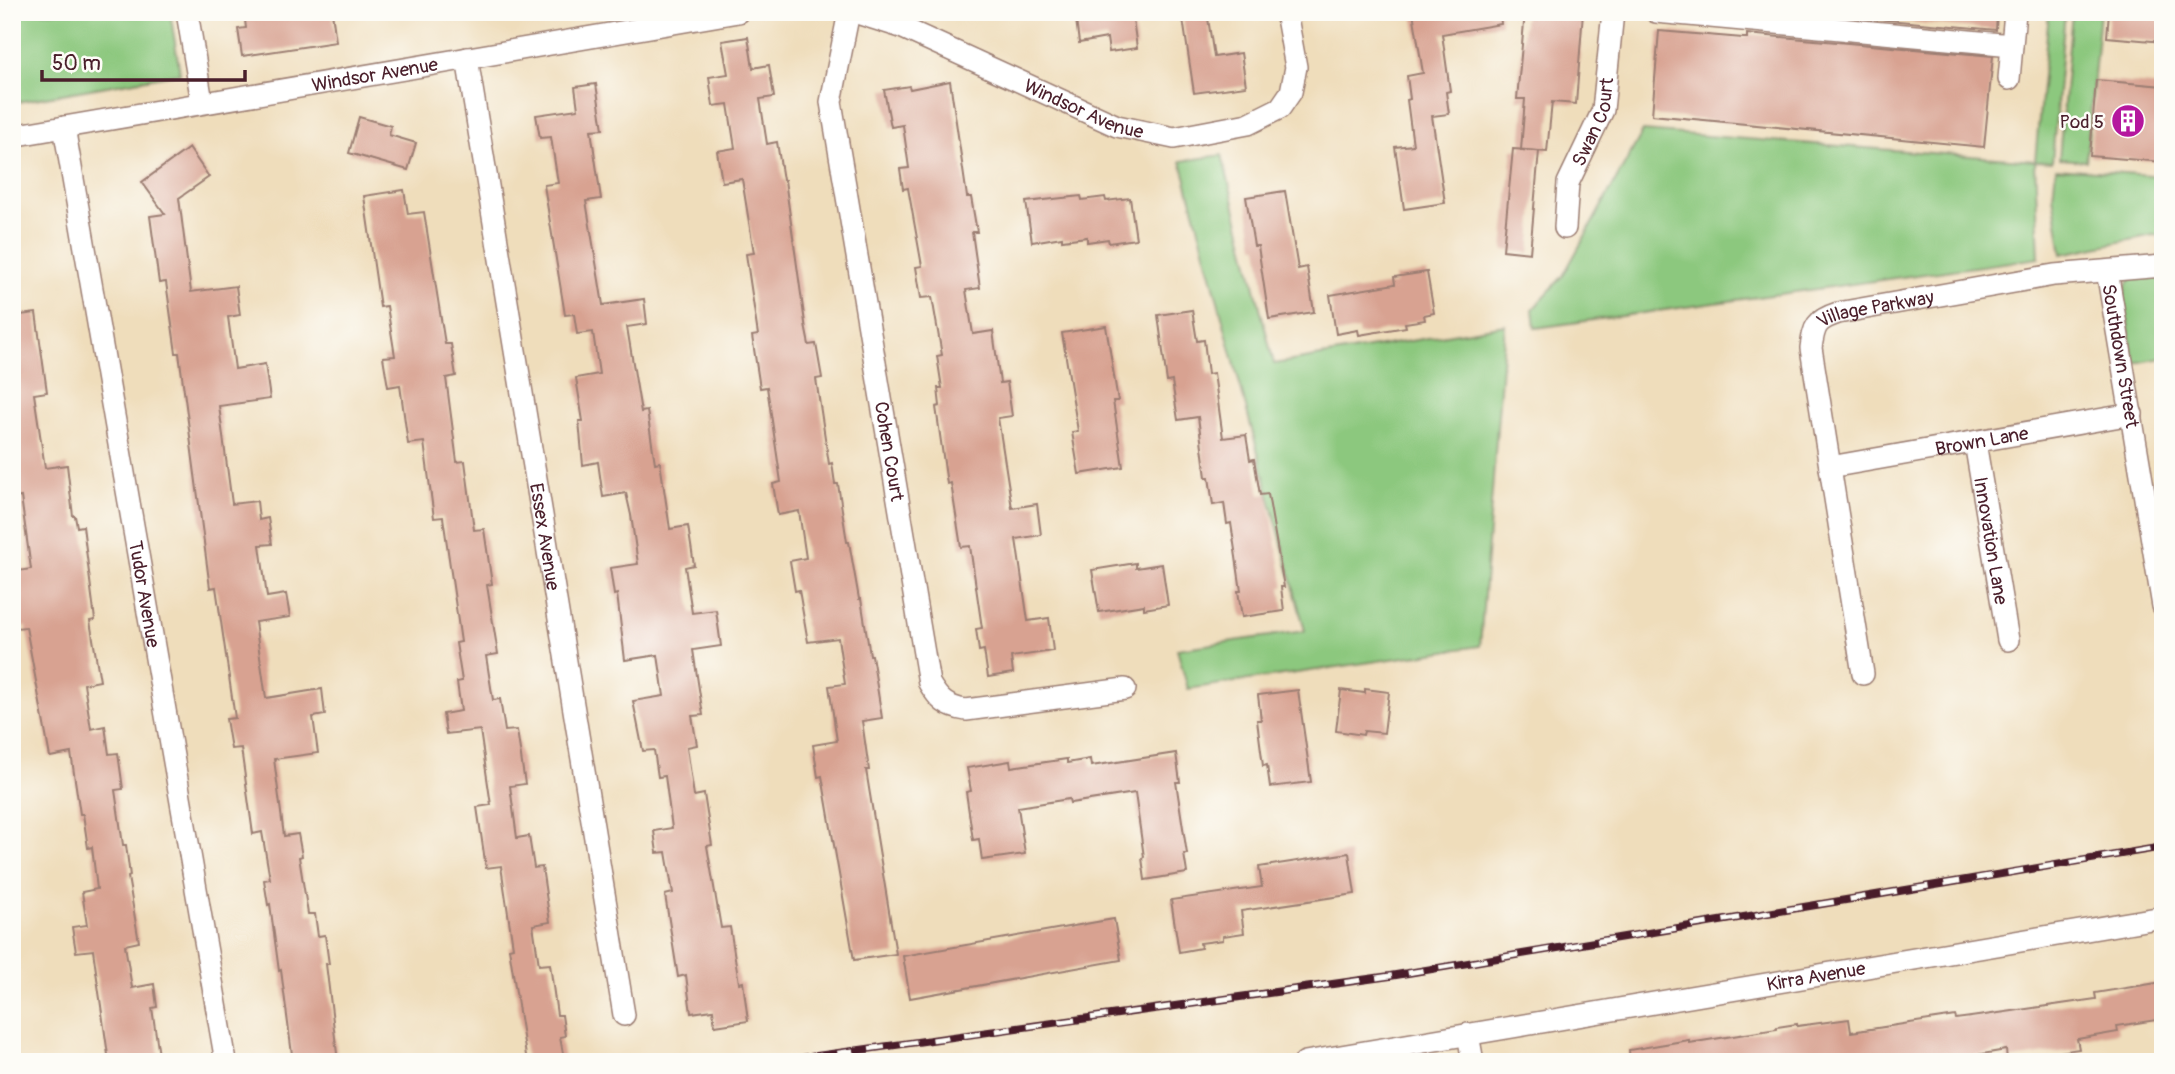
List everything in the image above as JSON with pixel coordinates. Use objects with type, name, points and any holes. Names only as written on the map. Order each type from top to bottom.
[{"type":"street","points":[[187,12],[202,102]]},
{"type":"street","name":"Windsor Avenue","points":[[12,136],[738,12]]},
{"type":"street","name":"Windsor Avenue","points":[[852,12],[901,27],[1117,126],[1174,138],[1248,124],[1280,108],[1291,92],[1296,67],[1286,12]]},
{"type":"street","name":"Cohen Court","points":[[852,12],[831,102],[929,683],[937,698],[950,707],[966,710],[1125,689]]},
{"type":"street","name":"Swan Court","points":[[1564,228],[1567,183],[1603,110],[1613,12]]},
{"type":"street","points":[[1656,12],[2012,45]]},
{"type":"street","points":[[2009,79],[2015,12]]},
{"type":"street","name":"Essex Avenue","points":[[467,58],[624,1015]]},
{"type":"street","name":"Tudor Avenue","points":[[64,127],[226,1062]]},
{"type":"street","name":"Village Parkway","points":[[1863,674],[1811,348],[1813,329],[1822,318],[2054,275],[2163,266]]},
{"type":"street","name":"Southdown Street","points":[[2107,271],[2162,595]]},
{"type":"street","name":"Brown Lane","points":[[1830,467],[2132,414]]},
{"type":"street","name":"Innovation Lane","points":[[1975,442],[2008,640]]},
{"type":"street","points":[[2141,473],[2163,469]]},
{"type":"street","name":"Kirra Avenue","points":[[1305,1062],[2163,917]]},
{"type":"street","points":[[1468,1034],[1473,1062]]},
{"type":"green space","points":[[12,12],[170,12],[180,73],[12,103]]},
{"type":"green space","points":[[2049,12],[2065,12],[2052,162],[2035,161]]},
{"type":"green space","points":[[2072,12],[2100,12],[2086,161],[2059,159]]},
{"type":"green space","points":[[1643,131],[2035,161],[2039,258],[1535,328],[1533,309],[1563,276]]},
{"type":"green space","points":[[1222,155],[1274,364],[1505,325],[1480,646],[1188,689],[1177,649],[1305,631],[1181,161]]},
{"type":"green space","points":[[2056,168],[2163,176],[2163,236],[2153,235],[2062,254],[2053,196]]},
{"type":"green space","points":[[2163,270],[2163,358],[2134,363],[2124,298],[2126,285],[2138,272]]},
{"type":"building","points":[[244,12],[332,12],[336,42],[242,56],[238,29],[246,28]]},
{"type":"building","points":[[1075,12],[1132,12],[1137,48],[1109,52],[1107,38],[1079,43]]},
{"type":"building","points":[[1182,12],[1207,12],[1214,57],[1241,53],[1246,86],[1194,93]]},
{"type":"building","points":[[1413,12],[1500,12],[1501,24],[1442,34],[1450,91],[1446,92],[1449,114],[1432,116],[1445,203],[1404,209],[1395,147],[1413,145],[1407,76],[1423,73]]},
{"type":"building","points":[[1525,12],[1583,12],[1576,104],[1552,102],[1547,152],[1521,150],[1525,99],[1517,99]]},
{"type":"building","points":[[1801,12],[1997,12],[1996,30]]},
{"type":"building","points":[[2109,12],[2163,12],[2163,42],[2107,37]]},
{"type":"building","points":[[1659,31],[1743,38],[1747,38],[1747,34],[1993,56],[1984,147],[1652,115]]},
{"type":"building","points":[[748,37],[753,68],[769,65],[774,97],[760,99],[767,144],[777,142],[785,180],[806,330],[809,345],[816,344],[822,378],[816,379],[829,464],[832,463],[835,484],[838,484],[882,718],[862,721],[869,770],[866,770],[896,954],[854,960],[822,776],[818,777],[813,745],[837,741],[829,686],[845,684],[838,638],[808,642],[799,590],[795,591],[790,561],[806,558],[799,511],[778,515],[773,484],[781,482],[767,387],[760,388],[752,336],[758,335],[746,254],[754,253],[742,179],[722,182],[717,151],[735,148],[728,104],[713,106],[709,77],[728,74],[722,41]]},
{"type":"building","name":"Pod 5","points":[[2096,80],[2163,86],[2163,162],[2090,156]]},
{"type":"building","points":[[950,81],[967,197],[971,197],[977,232],[972,232],[980,288],[966,290],[973,334],[993,331],[1000,383],[1007,382],[1012,416],[998,418],[1012,508],[1037,504],[1041,535],[1016,539],[1028,621],[1049,618],[1053,651],[1011,657],[1013,673],[988,677],[984,650],[979,651],[976,629],[982,628],[970,546],[961,547],[951,483],[947,484],[936,407],[940,406],[938,388],[942,388],[937,356],[942,355],[932,297],[921,298],[916,267],[922,266],[908,188],[903,189],[900,169],[909,168],[903,125],[891,127],[884,90],[909,86],[910,89]]},
{"type":"building","points":[[596,84],[603,129],[591,130],[601,199],[586,201],[603,305],[644,299],[647,324],[627,327],[641,412],[647,411],[655,463],[660,462],[670,529],[688,526],[694,565],[685,567],[692,613],[716,610],[721,646],[693,650],[703,715],[692,716],[697,745],[687,747],[694,796],[704,794],[712,845],[707,846],[721,928],[730,927],[739,983],[743,982],[748,1021],[715,1026],[713,1010],[691,1013],[686,975],[678,977],[665,895],[673,893],[666,852],[657,853],[654,831],[672,828],[665,776],[658,777],[654,750],[643,751],[633,701],[664,696],[658,655],[625,660],[617,594],[614,595],[610,568],[638,564],[631,515],[626,493],[603,497],[598,462],[583,465],[579,421],[583,421],[576,378],[599,374],[593,332],[577,334],[574,314],[565,315],[544,185],[558,183],[551,137],[540,138],[536,115],[578,109],[575,87]]},
{"type":"building","points":[[359,117],[391,126],[389,135],[416,143],[408,170],[349,153]]},
{"type":"building","points":[[189,148],[209,177],[179,198],[191,292],[236,286],[240,315],[228,317],[235,369],[265,364],[270,399],[219,406],[232,504],[257,501],[259,520],[268,518],[272,544],[260,545],[267,597],[286,594],[290,617],[255,622],[266,698],[322,689],[325,715],[313,717],[318,753],[274,759],[284,836],[298,834],[308,914],[315,914],[318,936],[325,935],[338,1062],[293,1062],[281,970],[279,971],[264,880],[270,879],[262,832],[253,834],[241,748],[231,749],[226,719],[235,718],[216,587],[210,588],[179,353],[176,353],[166,282],[159,283],[150,216],[165,214],[142,182]]},
{"type":"building","points":[[1513,149],[1539,151],[1530,253],[1503,250]]},
{"type":"building","points":[[404,190],[408,214],[424,212],[445,344],[451,344],[456,376],[446,378],[457,462],[465,461],[474,530],[484,529],[492,584],[487,585],[498,654],[486,656],[493,700],[500,699],[505,731],[517,730],[525,784],[510,786],[517,838],[529,836],[534,868],[542,867],[550,922],[533,925],[539,965],[550,964],[557,1015],[562,1015],[565,1036],[560,1037],[564,1059],[527,1062],[509,948],[513,947],[501,866],[486,868],[477,807],[491,805],[480,730],[446,734],[443,714],[461,711],[457,682],[462,681],[456,643],[461,642],[443,517],[434,518],[424,442],[408,444],[400,385],[388,387],[383,357],[395,356],[387,306],[380,307],[364,196]]},
{"type":"building","points":[[1285,191],[1298,269],[1307,267],[1314,312],[1269,319],[1258,246],[1254,246],[1246,197]]},
{"type":"building","points":[[1081,196],[1082,200],[1105,197],[1106,201],[1130,198],[1136,239],[1109,243],[1108,239],[1087,242],[1087,237],[1062,240],[1062,237],[1032,242],[1026,202]]},
{"type":"building","points":[[1427,272],[1434,313],[1424,315],[1425,320],[1405,323],[1406,327],[1359,335],[1358,330],[1336,334],[1330,295],[1395,284],[1394,277]]},
{"type":"building","points":[[1192,310],[1197,341],[1204,340],[1208,374],[1214,373],[1223,438],[1246,435],[1250,460],[1254,459],[1260,495],[1268,494],[1284,587],[1281,587],[1284,611],[1242,617],[1231,523],[1227,524],[1224,503],[1213,505],[1209,477],[1206,477],[1198,417],[1178,420],[1172,381],[1167,382],[1158,315]]},
{"type":"building","points":[[36,313],[47,392],[34,394],[45,468],[67,465],[73,516],[77,527],[83,526],[95,620],[90,621],[100,681],[84,684],[91,729],[105,726],[109,754],[118,753],[123,789],[115,790],[123,845],[126,845],[128,877],[139,942],[125,945],[132,988],[154,984],[157,1007],[152,1008],[160,1062],[109,1062],[93,950],[76,952],[72,927],[87,925],[82,892],[97,889],[92,847],[88,848],[83,814],[80,814],[71,753],[50,757],[26,627],[16,628],[12,604],[12,572],[31,569],[21,497],[14,498],[12,486],[12,316]]},
{"type":"building","points":[[1106,326],[1118,401],[1113,401],[1123,467],[1079,474],[1072,432],[1078,431],[1062,333]]},
{"type":"building","points":[[1136,563],[1136,568],[1162,564],[1168,605],[1144,609],[1144,605],[1099,612],[1092,570]]},
{"type":"building","points":[[1365,689],[1389,692],[1384,733],[1364,731],[1363,735],[1336,731],[1341,690],[1365,693]]},
{"type":"building","points":[[1298,690],[1311,782],[1270,787],[1267,765],[1263,766],[1257,720],[1261,720],[1258,695]]},
{"type":"building","points":[[1176,753],[1180,782],[1176,782],[1187,854],[1184,854],[1187,873],[1145,880],[1135,793],[1070,803],[1069,799],[1018,807],[1025,854],[982,860],[979,839],[973,840],[966,792],[971,791],[967,768],[1010,761],[1011,767],[1067,759],[1067,763],[1090,759],[1091,766]]},
{"type":"building","points":[[1349,853],[1355,894],[1241,911],[1244,933],[1223,936],[1223,940],[1200,943],[1201,948],[1179,952],[1171,900],[1262,887],[1259,867]]},
{"type":"building","points":[[1114,919],[1121,960],[910,998],[903,956]]},
{"type":"building","points":[[2163,982],[2163,1019],[2117,1026],[2118,1032],[2077,1039],[2079,1049],[2007,1060],[2006,1050],[1936,1062],[1630,1062],[1629,1050],[1689,1040],[1689,1043],[1797,1024],[1849,1019],[1851,1032],[2096,999],[2095,993]]},
{"type":"railway","points":[[774,1062],[1390,976],[2163,847]]},
{"type":"place","name":"Pod 5","points":[[2128,121]]}]
